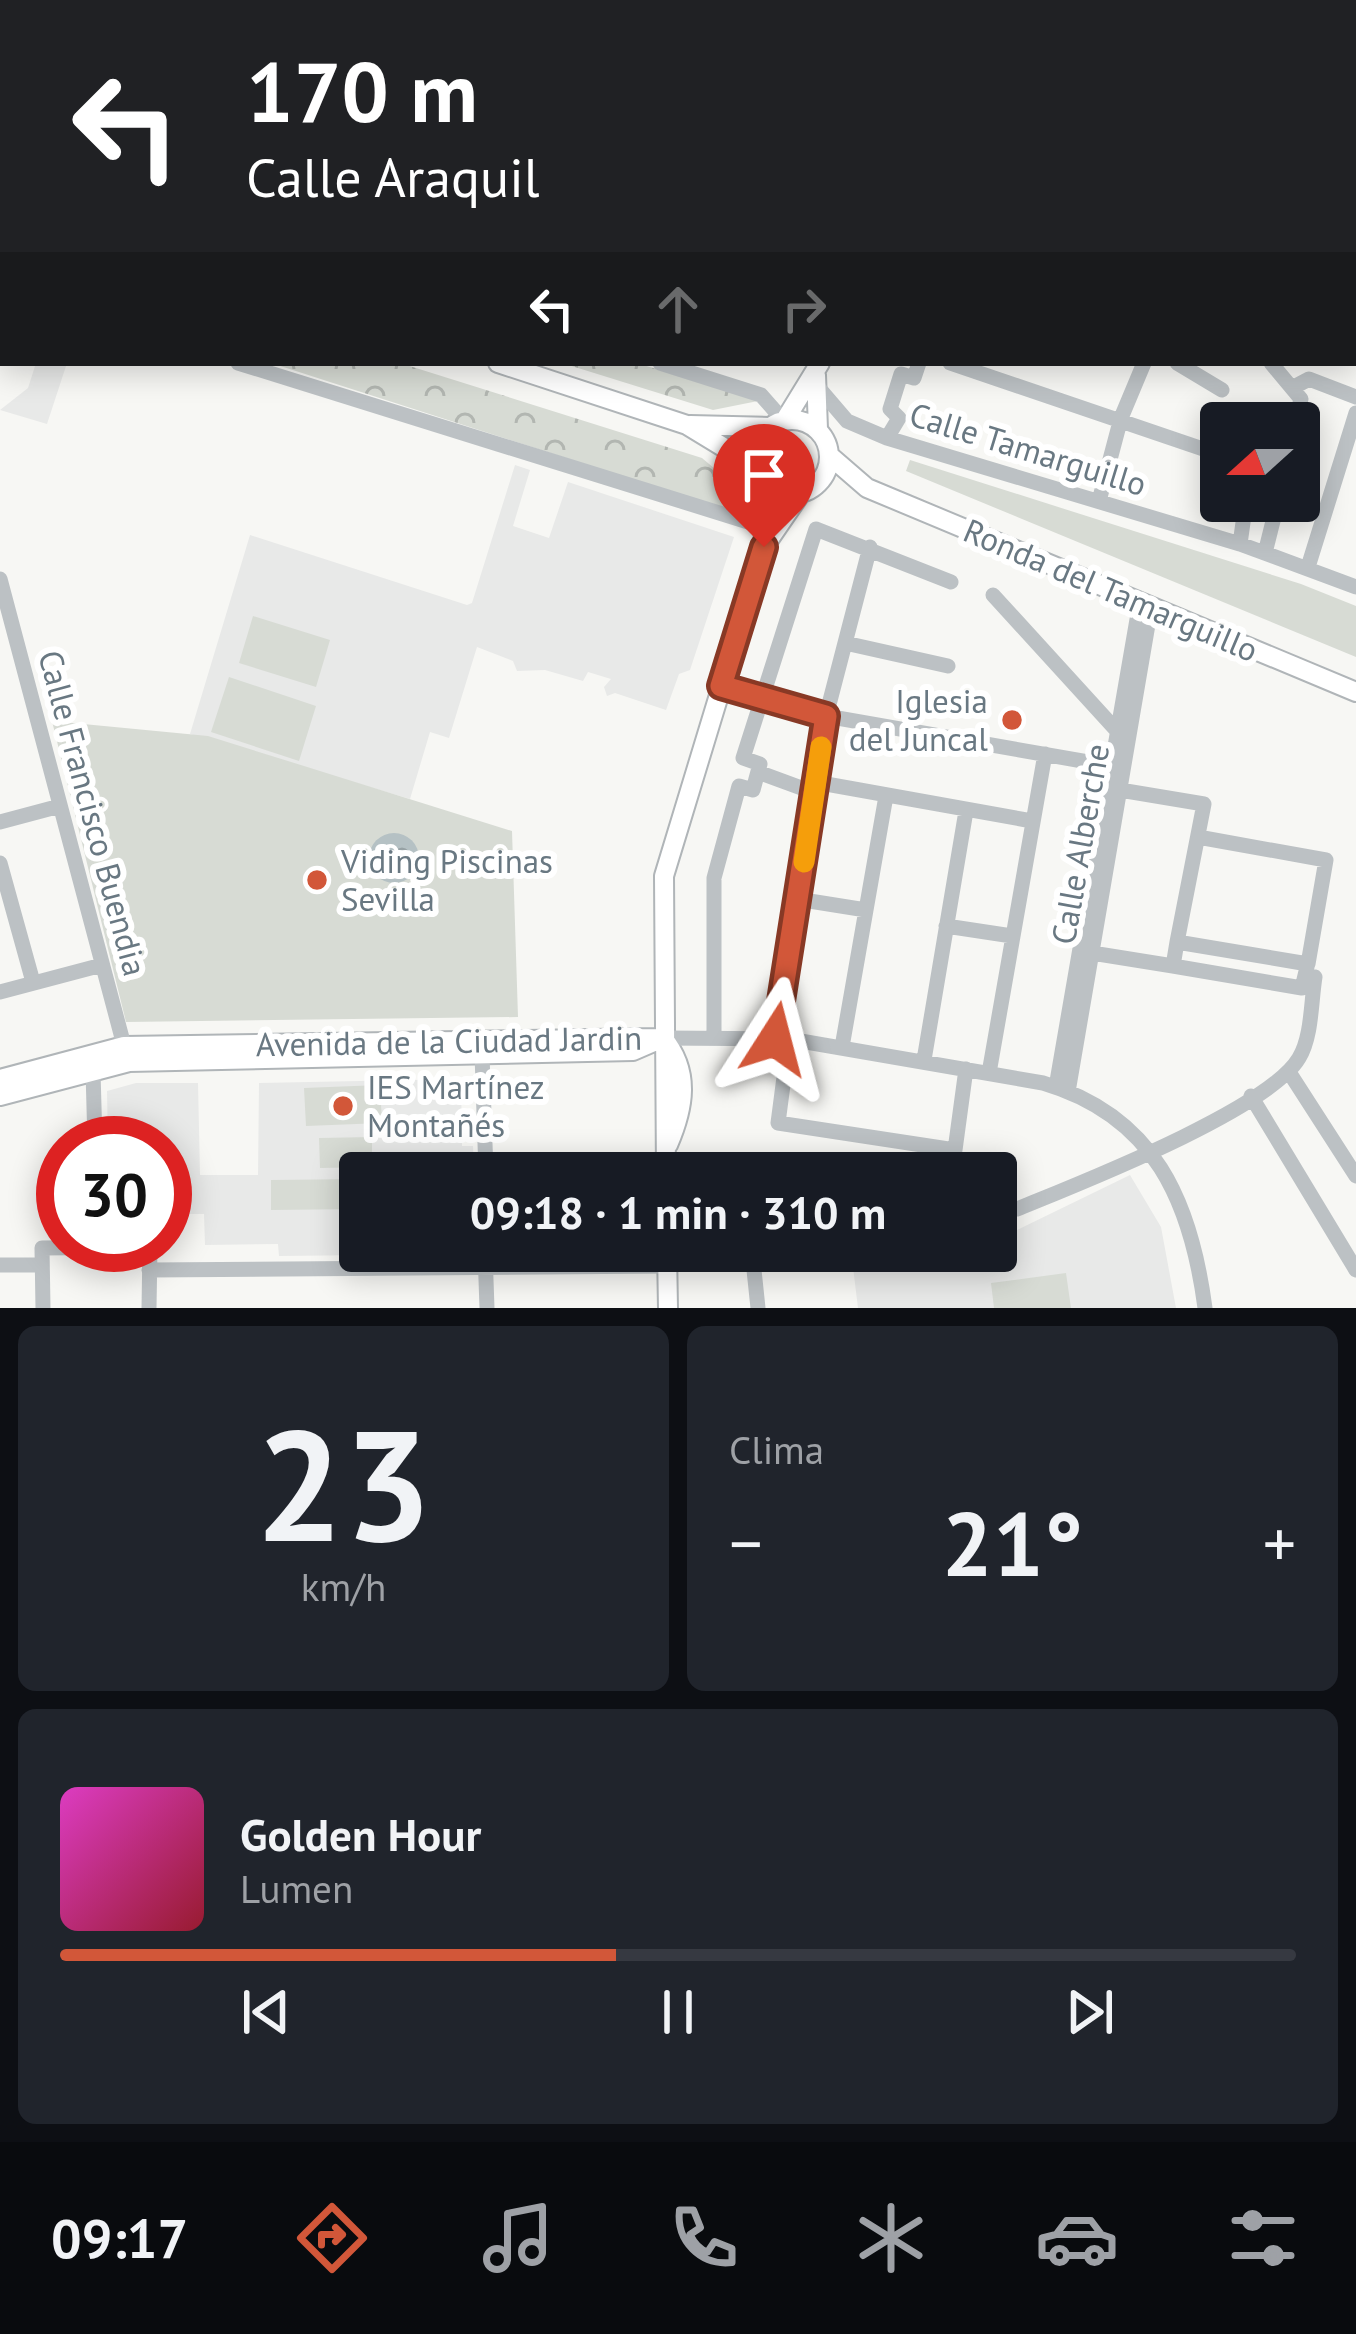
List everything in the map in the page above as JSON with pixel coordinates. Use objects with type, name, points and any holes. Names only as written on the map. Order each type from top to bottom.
[{"type":"main road","points":[[507,366],[687,424],[787,494],[809,489]]},
{"type":"main road","points":[[764,547],[754,452],[818,374]]},
{"type":"main road","points":[[665,1152],[664,876],[764,547],[830,456],[818,429],[818,374]]},
{"type":"main road","points":[[687,424],[779,422],[818,429]]},
{"type":"main road","name":"Ronda del Tamarguillo","points":[[830,456],[867,488],[1356,692]]},
{"type":"main road","name":"Ronda del Tamarguillo","points":[[809,489],[867,488]]},
{"type":"main road","name":"Avenida de la Ciudad Jardin","points":[[0,1096],[94,1071],[126,1054],[633,1051],[663,1038]]},
{"type":"main road","name":"Avenida de la Ciudad Jardin","points":[[0,1079],[126,1054],[663,1038]]},
{"type":"main road","points":[[667,1272],[668,1308]]},
{"type":"street","points":[[248,366],[761,526]]},
{"type":"street","points":[[674,366],[761,395],[779,422]]},
{"type":"street","points":[[959,366],[1200,447]]},
{"type":"street","points":[[1099,501],[1120,418],[1143,366]]},
{"type":"street","points":[[1182,366],[1222,390]]},
{"type":"street","points":[[1274,366],[1299,402]]},
{"type":"street","points":[[887,438],[899,418],[890,409],[901,374],[917,370]]},
{"type":"street","points":[[818,374],[847,421],[818,429]]},
{"type":"street","points":[[1292,388],[1309,379],[1356,397]]},
{"type":"street","points":[[1308,567],[1356,413]]},
{"type":"street","name":"Calle Tamarguillo","points":[[847,421],[887,438],[1240,544],[1356,587]]},
{"type":"street","points":[[1240,544],[1243,522]]},
{"type":"street","points":[[1264,553],[1272,522]]},
{"type":"street","points":[[714,1038],[714,878],[740,786],[753,790],[760,764],[743,758],[816,529],[950,582]]},
{"type":"street","points":[[870,548],[826,716],[797,899],[778,1124],[955,1150],[966,1069]]},
{"type":"street","name":"Calle Francisco Buendia","points":[[0,579],[126,1054]]},
{"type":"street","points":[[994,596],[1118,733]]},
{"type":"street","name":"Calle Alberche","points":[[1062,1089],[1092,953],[1114,789],[1112,766],[1145,604]]},
{"type":"street","name":"Calle Alberche","points":[[1062,1089],[1145,604]]},
{"type":"street","points":[[845,643],[948,666]]},
{"type":"street","points":[[0,649],[17,644]]},
{"type":"street","points":[[721,686],[826,716],[1112,766]]},
{"type":"street","points":[[989,1073],[1045,754]]},
{"type":"street","points":[[758,772],[815,787],[1032,821]]},
{"type":"street","points":[[1114,789],[1204,804],[1173,966]]},
{"type":"street","points":[[842,1047],[886,796]]},
{"type":"street","points":[[0,822],[60,806]]},
{"type":"street","points":[[924,1060],[966,811]]},
{"type":"street","points":[[1017,1210],[1152,1153],[1289,1072],[1303,1054],[1326,860],[1198,837]]},
{"type":"street","points":[[0,863],[6,909],[33,982]]},
{"type":"street","points":[[797,899],[866,910]]},
{"type":"street","points":[[946,926],[1012,936]]},
{"type":"street","points":[[1177,942],[1311,970]]},
{"type":"street","points":[[1092,953],[1302,988],[1311,970]]},
{"type":"street","points":[[0,992],[102,964]]},
{"type":"street","points":[[663,1038],[782,1039],[924,1060],[1062,1089],[1117,1121],[1152,1153],[1186,1211],[1205,1308]]},
{"type":"street","points":[[482,1054],[485,1152]]},
{"type":"street","points":[[94,1071],[95,1116]]},
{"type":"street","points":[[1289,1072],[1356,1176]]},
{"type":"street","points":[[1251,1096],[1356,1270]]},
{"type":"street","points":[[0,1265],[36,1258]]},
{"type":"street","points":[[192,1269],[339,1264]]},
{"type":"street","points":[[42,1272],[43,1308]]},
{"type":"street","points":[[149,1272],[149,1308]]},
{"type":"street","points":[[486,1272],[487,1308]]},
{"type":"street","points":[[754,1272],[758,1308]]},
{"type":"shaded area","points":[[35,366],[66,366],[47,424],[0,410],[28,388]]},
{"type":"shaded area","points":[[515,465],[530,470],[513,526],[549,538],[568,482],[734,537],[690,670],[679,674],[666,710],[615,693],[607,696],[604,687],[611,679],[588,672],[583,681],[545,670],[517,671],[513,661],[477,647],[449,738],[430,732],[410,799],[190,734],[250,535],[467,605],[472,603]]},
{"type":"shaded area","points":[[461,1079],[462,1146],[473,1146],[473,1152],[339,1152],[339,1255],[279,1256],[278,1244],[205,1245],[204,1214],[192,1214],[192,1116],[107,1116],[107,1091],[136,1083],[198,1083],[200,1175],[258,1175],[259,1083]]},
{"type":"shaded area","points":[[1130,1175],[1161,1227],[1176,1308],[858,1308],[854,1272],[1017,1272],[1017,1230]]},
{"type":"green space","points":[[280,366],[410,366],[702,458],[741,491],[746,516]]},
{"type":"green space","points":[[572,366],[647,366],[758,401],[713,410]]},
{"type":"green space","points":[[910,460],[1301,584],[1356,606],[1356,657],[906,471]]},
{"type":"green space","points":[[253,616],[330,640],[316,687],[239,663]]},
{"type":"green space","points":[[229,677],[316,706],[299,761],[211,732]]},
{"type":"green space","points":[[52,721],[208,736],[512,831],[518,1017],[126,1022]]},
{"type":"green space","name":"IES Martínez Montañés","points":[[380,1085],[382,1123],[306,1126],[304,1088]]},
{"type":"green space","points":[[372,1137],[372,1152],[339,1152],[339,1168],[320,1168],[319,1138]]},
{"type":"green space","points":[[339,1179],[339,1209],[271,1210],[271,1180]]},
{"type":"green space","points":[[1066,1273],[1071,1308],[994,1308],[991,1283]]},
{"type":"water","points":[[394,833],[412,840],[419,858],[412,876],[394,883],[376,876],[369,858],[376,840]]},
{"type":"slow traffic","points":[[804,862],[821,747]]},
{"type":"place","name":"Iglesia del Juncal","points":[[1012,720]]},
{"type":"place","name":"Viding Piscinas Sevilla","points":[[317,880]]},
{"type":"place","name":"IES Martínez Montañés","points":[[343,1106]]},
{"type":"route","points":[[764,547],[721,686],[826,716],[775,1039]]}]
